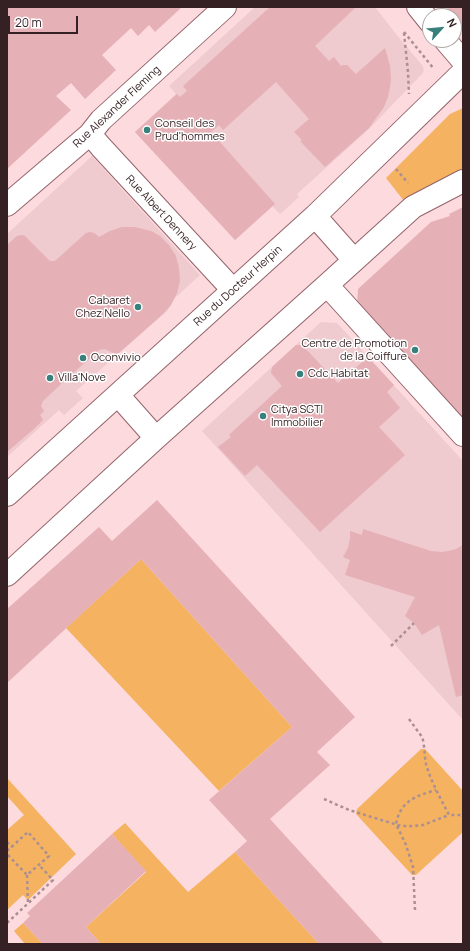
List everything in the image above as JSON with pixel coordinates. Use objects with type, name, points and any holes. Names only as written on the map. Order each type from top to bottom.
[{"type":"street","name":"Rue Alexander Fleming","points":[[7,204],[90,134],[101,120],[225,7]]},
{"type":"street","points":[[452,48],[463,61]]},
{"type":"street","name":"Rue du Docteur Herpin","points":[[7,494],[315,216],[456,79]]},
{"type":"street","name":"Rue Albert Dennery","points":[[90,134],[233,290]]},
{"type":"street","points":[[7,575],[156,438],[413,207],[463,181]]},
{"type":"street","points":[[315,216],[354,260]]},
{"type":"street","points":[[328,285],[463,434]]},
{"type":"street","points":[[118,395],[156,438]]},
{"type":"path","points":[[409,96],[404,32],[456,79]]},
{"type":"path","points":[[394,166],[408,184]]},
{"type":"path","points":[[391,646],[414,623]]},
{"type":"path","points":[[409,719],[422,737],[426,766],[449,816]]},
{"type":"path","points":[[415,910],[413,867],[406,845],[396,824],[400,812],[405,804],[423,794],[436,790]]},
{"type":"path","points":[[324,799],[350,810],[401,826],[422,825],[449,816],[463,815]]},
{"type":"path","points":[[27,875],[49,856],[28,832],[7,852],[27,875],[28,904]]},
{"type":"path","points":[[7,842],[12,847]]},
{"type":"path","points":[[7,923],[53,880],[39,864]]},
{"type":"shaded area","points":[[255,7],[375,7],[422,65],[424,70],[422,74],[369,129],[297,194],[299,197],[280,214],[272,206],[235,240],[135,132],[176,94],[169,86]]},
{"type":"shaded area","points":[[463,108],[463,173],[404,201],[386,178],[450,114]]},
{"type":"shaded area","points":[[92,156],[200,275],[175,298],[167,311],[76,391],[83,398],[64,415],[59,410],[7,457],[7,234]]},
{"type":"shaded area","points":[[321,322],[337,323],[463,461],[463,720],[202,431]]},
{"type":"shaded area","points":[[141,559],[292,727],[219,791],[66,628]]},
{"type":"shaded area","points":[[421,749],[425,749],[463,791],[463,832],[416,875],[412,875],[356,814],[357,809]]},
{"type":"shaded area","points":[[7,778],[76,854],[28,900],[23,895],[7,910],[7,830],[24,815],[7,796]]},
{"type":"shaded area","points":[[125,823],[188,892],[235,852],[319,944],[101,944],[86,927],[146,872],[112,834]]},
{"type":"shaded area","points":[[23,923],[43,944],[25,944],[14,931]]},
{"type":"building","points":[[7,7],[182,7],[155,32],[149,25],[138,36],[131,28],[102,55],[116,70],[85,99],[71,83],[56,96],[71,110],[7,169]]},
{"type":"building","points":[[270,7],[354,7],[355,8],[315,46],[329,61],[334,57],[341,66],[347,65],[356,74],[385,48],[390,66],[390,87],[384,107],[369,128],[325,167],[300,141],[302,140],[294,132],[309,119],[276,82],[223,130],[219,125],[211,132],[275,204],[235,240],[135,132],[177,94],[180,97],[187,91],[183,86]]},
{"type":"building","points":[[446,7],[463,7],[463,28],[462,8]]},
{"type":"building","points":[[463,207],[463,421],[357,305],[358,289],[431,222],[450,216],[449,214]]},
{"type":"building","points":[[122,227],[135,227],[151,231],[160,236],[169,245],[176,256],[180,281],[177,293],[171,305],[119,353],[115,354],[105,349],[99,350],[43,401],[41,406],[44,411],[40,415],[43,420],[7,452],[7,245],[17,236],[25,236],[50,261],[55,261],[86,233],[94,233],[99,237]]},
{"type":"building","points":[[296,345],[302,345],[338,383],[368,357],[394,385],[387,392],[400,408],[379,427],[405,455],[320,532],[257,465],[245,476],[218,447],[231,437],[229,435],[282,386],[271,373],[272,367]]},
{"type":"building","points":[[157,500],[355,717],[317,752],[330,765],[270,819],[384,944],[319,944],[235,852],[247,841],[209,800],[292,727],[141,559],[7,683],[7,609],[99,527],[112,541]]},
{"type":"building","points":[[363,529],[431,551],[448,551],[463,545],[463,695],[456,697],[439,625],[422,635],[414,623],[405,616],[415,597],[345,575],[350,560],[343,557],[348,548],[350,531],[362,535]]},
{"type":"building","points":[[112,834],[146,871],[86,927],[101,944],[43,944],[23,923],[30,916],[27,913]]},
{"type":"place","name":"Conseil des Prud'hommes","points":[[147,130]]},
{"type":"place","name":"Cabaret Chez Nello","points":[[138,307]]},
{"type":"place","name":"Centre de Promotion de la Coiffure","points":[[415,350]]},
{"type":"place","name":"Oconvivio","points":[[83,358]]},
{"type":"place","name":"Cdc Habitat","points":[[300,374]]},
{"type":"place","name":"Villa'Nove","points":[[50,378]]},
{"type":"place","name":"Citya SGTI Immobilier","points":[[263,416]]}]
